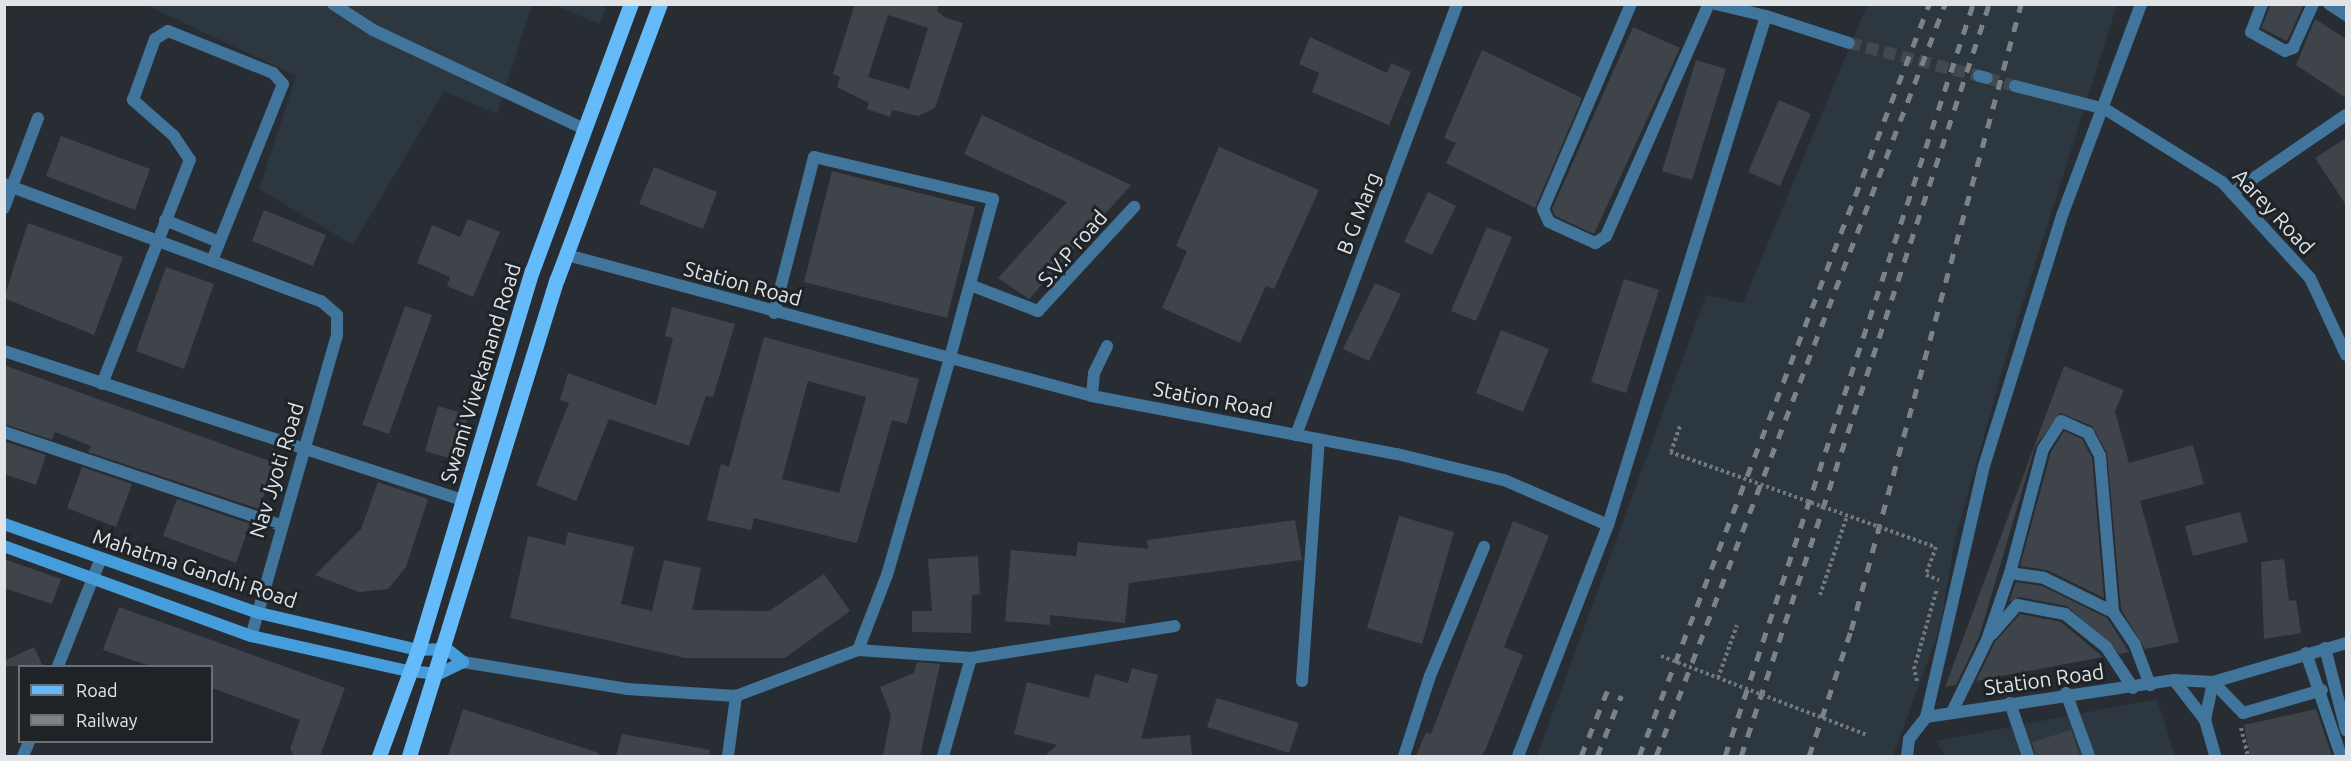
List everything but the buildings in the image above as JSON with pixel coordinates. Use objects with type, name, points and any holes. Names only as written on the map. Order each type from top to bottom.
[{"type":"main road","name":"Swami Vivekanand Road","points":[[379,756],[408,671],[418,650],[532,271],[631,4]]},
{"type":"main road","points":[[409,756],[447,649],[567,255],[660,4]]},
{"type":"main road","name":"Mahatma Gandhi Road","points":[[4,524],[255,612],[418,650],[447,649]]},
{"type":"main road","name":"Mahatma Gandhi Road","points":[[4,546],[251,636],[408,671],[438,674]]},
{"type":"main road","points":[[438,674],[463,662],[447,649]]},
{"type":"street","points":[[333,4],[374,30],[585,129]]},
{"type":"street","name":"B G Marg","points":[[1296,435],[1457,4]]},
{"type":"street","points":[[1631,4],[1543,209],[1549,222],[1595,243],[1606,236],[1709,4]]},
{"type":"street","points":[[1716,4],[1766,16],[1850,43]]},
{"type":"street","points":[[1907,756],[1909,739],[1926,717],[1984,466],[2063,213],[2105,109],[2141,4]]},
{"type":"street","points":[[2262,4],[2251,32],[2285,51],[2293,48],[2313,4]]},
{"type":"street","points":[[2330,4],[2346,15]]},
{"type":"street","points":[[1518,756],[1608,525],[1766,16]]},
{"type":"street","points":[[9,186],[156,240],[212,261],[283,84],[273,73],[168,31],[155,39],[132,93],[190,160],[156,240],[102,384]]},
{"type":"street","name":"Aarey Road","points":[[2014,86],[2105,109],[2232,193],[2310,278],[2346,355]]},
{"type":"street","points":[[2232,193],[2346,115]]},
{"type":"street","points":[[4,208],[9,186],[38,118]]},
{"type":"street","points":[[774,313],[814,157],[993,199],[887,575],[858,650]]},
{"type":"street","name":"S.V.P road","points":[[970,285],[1038,310],[1134,207]]},
{"type":"street","points":[[165,220],[219,242]]},
{"type":"street","name":"Station Road","points":[[567,255],[774,313],[951,354],[1092,396],[1296,435],[1504,480],[1608,525]]},
{"type":"street","name":"Nav Jyoti Road","points":[[212,261],[321,301],[337,315],[337,335],[255,612],[251,636]]},
{"type":"street","points":[[1092,396],[1094,373],[1107,346]]},
{"type":"street","points":[[4,351],[303,450],[463,500]]},
{"type":"street","points":[[1952,712],[1987,640],[2010,573],[2043,449],[2061,421],[2088,433],[2100,456],[2114,612],[2135,645],[2150,685]]},
{"type":"street","points":[[4,432],[280,525]]},
{"type":"street","points":[[1302,681],[1319,440]]},
{"type":"street","points":[[1404,756],[1430,676],[1484,547]]},
{"type":"street","points":[[58,665],[94,579],[100,558]]},
{"type":"street","points":[[2010,573],[2044,578],[2114,612]]},
{"type":"street","points":[[1987,640],[2017,605],[2065,614],[2106,647],[2133,688]]},
{"type":"street","points":[[463,662],[627,689],[736,696],[858,650],[971,658],[1175,626]]},
{"type":"street","name":"Station Road","points":[[1926,717],[2066,693],[2133,688],[2174,680],[2213,682],[2346,643]]},
{"type":"street","points":[[2325,648],[2346,730]]},
{"type":"street","points":[[2306,653],[2322,690],[2341,756]]},
{"type":"street","points":[[943,756],[971,658]]},
{"type":"street","points":[[2174,680],[2205,720],[2215,756]]},
{"type":"street","points":[[2213,682],[2243,713],[2322,690]]},
{"type":"street","points":[[2205,720],[2213,682]]},
{"type":"street","points":[[2066,693],[2089,756]]},
{"type":"street","points":[[728,756],[736,696]]},
{"type":"street","points":[[2010,702],[2028,756]]},
{"type":"path","points":[[1680,426],[1671,452],[1936,547],[1926,575],[1939,580],[1914,669]]},
{"type":"path","points":[[1820,595],[1847,516]]},
{"type":"path","points":[[1718,678],[1737,625]]},
{"type":"path","points":[[1660,656],[1867,735]]},
{"type":"path","points":[[2243,713],[2247,756]]},
{"type":"shaded area","points":[[607,4],[599,24],[554,5]]},
{"type":"shaded area","points":[[146,5],[532,5],[497,114],[444,91],[353,245],[259,189],[296,76]]},
{"type":"shaded area","points":[[1867,5],[2117,5],[2009,347],[1955,539],[1940,628],[1893,756],[1537,756],[1706,295],[1743,303]]},
{"type":"shaded area","points":[[2157,699],[2175,756],[1946,756],[1936,741]]},
{"type":"tunnel","points":[[1849,43],[1979,76]]},
{"type":"tunnel","points":[[1987,78],[2015,86]]},
{"type":"railway","points":[[1639,756],[1929,4]]},
{"type":"railway","points":[[1656,756],[1945,4]]},
{"type":"railway","points":[[1725,756],[1973,4]]},
{"type":"railway","points":[[1741,756],[1989,4]]},
{"type":"railway","points":[[1809,756],[1851,630],[2021,4]]},
{"type":"railway","points":[[1581,756],[1607,691]]},
{"type":"railway","points":[[1597,756],[1621,696]]}]
